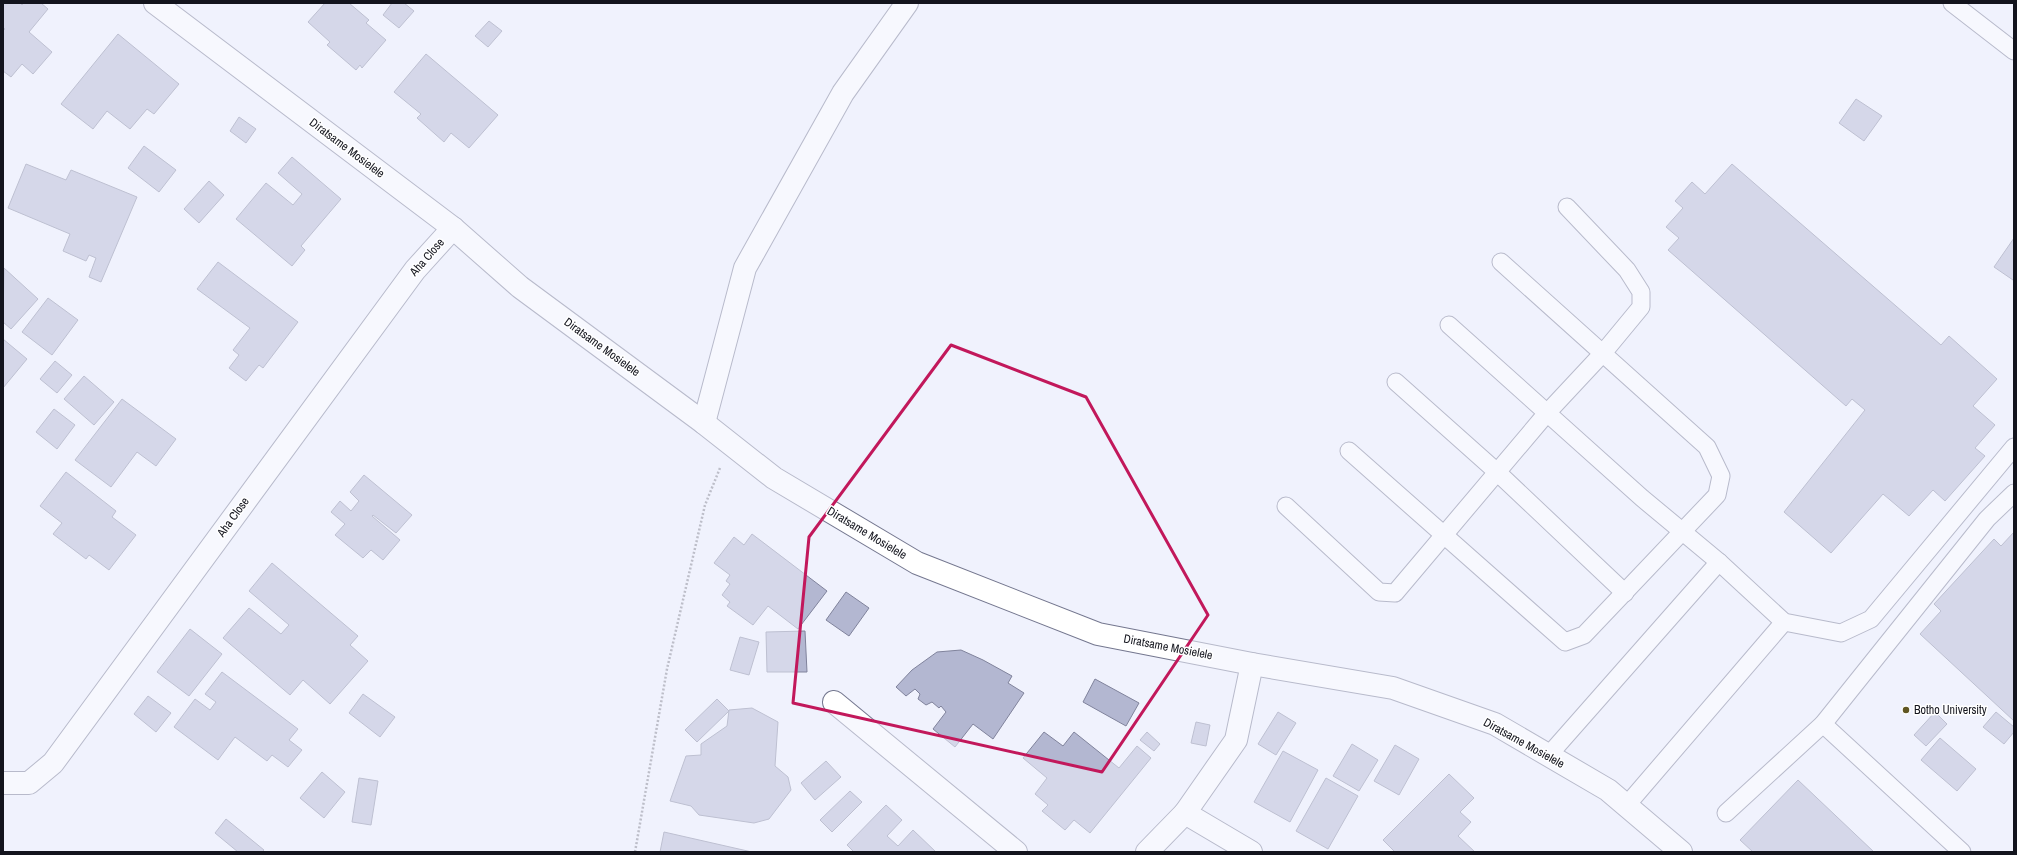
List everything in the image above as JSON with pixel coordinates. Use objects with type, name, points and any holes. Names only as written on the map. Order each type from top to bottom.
[{"type":"street","name":"Diratsame Mosielele","points":[[155,3],[453,228],[520,287],[704,423],[774,478],[918,563],[1098,634],[1252,664],[1393,688],[1494,724],[1608,790],[1681,852]]},
{"type":"street","points":[[704,423],[746,268],[843,93],[907,3]]},
{"type":"street","name":"Aha Close","points":[[3,783],[29,783],[53,763],[415,270],[453,228]]},
{"type":"street","points":[[1147,852],[1185,813],[1236,740],[1252,664]]},
{"type":"street","points":[[834,702],[1016,852]]},
{"type":"street","points":[[1185,813],[1251,852]]},
{"type":"lane","points":[[1952,3],[2014,51]]},
{"type":"lane","points":[[1286,506],[1379,592],[1395,593],[1547,413],[1603,353],[1641,307],[1641,292],[1627,270],[1567,207]]},
{"type":"lane","points":[[1349,451],[1443,536],[1565,642],[1584,635],[1718,495],[1720,476],[1707,446],[1501,262]]},
{"type":"lane","points":[[1449,325],[1642,498],[1720,562],[1784,622],[1841,633],[1871,619],[2014,447]]},
{"type":"lane","points":[[1396,382],[1497,472],[1625,593]]},
{"type":"lane","points":[[1726,813],[1823,724],[1987,519],[2014,493]]},
{"type":"lane","points":[[1548,756],[1720,562]]},
{"type":"lane","points":[[1626,806],[1784,622]]},
{"type":"lane","points":[[1823,724],[1962,852]]},
{"type":"path","points":[[635,852],[668,662],[705,504],[730,443]]},
{"type":"highlighted area","points":[[951,345],[1086,397],[1208,615],[1102,772],[793,703],[809,537]]},
{"type":"building","points":[[3,3],[20,3],[22,5],[24,3],[41,3],[48,9],[29,32],[52,52],[33,74],[22,64],[11,77],[3,71],[3,31],[5,29],[3,27]]},
{"type":"building","points":[[325,3],[349,3],[369,20],[366,23],[386,40],[362,68],[360,65],[356,70],[327,45],[330,42],[308,22]]},
{"type":"building","points":[[392,3],[404,3],[414,11],[399,28],[383,15]]},
{"type":"building","points":[[489,21],[502,31],[488,47],[475,36]]},
{"type":"building","points":[[118,34],[179,84],[154,114],[147,109],[130,129],[107,111],[93,129],[61,104]]},
{"type":"building","points":[[426,54],[498,115],[469,148],[451,133],[444,142],[417,118],[421,114],[394,92]]},
{"type":"building","points":[[1856,99],[1882,116],[1864,141],[1839,123]]},
{"type":"building","points":[[239,117],[256,129],[246,143],[230,131]]},
{"type":"building","points":[[144,146],[176,170],[159,192],[128,168]]},
{"type":"building","points":[[292,157],[341,199],[301,246],[305,250],[292,266],[236,219],[266,183],[293,205],[302,194],[278,173]]},
{"type":"building","points":[[26,164],[66,180],[71,170],[137,197],[101,282],[89,277],[96,258],[89,255],[86,261],[63,251],[70,234],[8,208]]},
{"type":"building","points":[[1732,164],[1941,345],[1949,336],[1997,379],[1973,406],[1995,425],[1975,448],[1985,456],[1945,501],[1933,490],[1909,516],[1883,494],[1831,553],[1784,512],[1865,410],[1852,399],[1846,406],[1668,250],[1679,238],[1666,227],[1683,208],[1675,201],[1692,182],[1705,194]]},
{"type":"building","points":[[209,181],[224,195],[199,223],[184,209]]},
{"type":"building","points":[[2014,238],[2014,280],[2013,280],[1994,267]]},
{"type":"building","points":[[218,262],[298,322],[263,368],[259,365],[246,381],[229,368],[239,355],[233,350],[250,328],[197,289]]},
{"type":"building","points":[[4,268],[38,299],[11,329],[3,322]]},
{"type":"building","points":[[48,298],[78,320],[52,355],[22,332]]},
{"type":"building","points":[[3,339],[27,359],[3,388]]},
{"type":"building","points":[[55,361],[72,375],[57,393],[40,379]]},
{"type":"building","points":[[84,376],[114,402],[94,425],[64,399]]},
{"type":"building","points":[[122,399],[176,439],[156,466],[137,452],[111,487],[75,460]]},
{"type":"building","points":[[54,409],[75,425],[57,449],[36,432]]},
{"type":"building","points":[[66,472],[116,511],[112,517],[136,535],[109,570],[89,555],[86,559],[53,534],[62,523],[40,506]]},
{"type":"building","points":[[364,475],[412,515],[396,533],[373,515],[372,516],[400,540],[383,560],[371,550],[363,558],[335,535],[345,524],[331,512],[340,501],[351,511],[359,501],[350,492]]},
{"type":"building","points":[[2014,532],[2014,721],[1920,634],[1941,611],[1934,604],[1994,539],[2001,546]]},
{"type":"building","points":[[752,534],[827,591],[798,629],[768,606],[753,625],[727,606],[730,602],[722,595],[730,584],[726,581],[730,575],[714,563],[734,537],[744,545]]},
{"type":"building","points":[[272,563],[358,636],[350,645],[368,661],[330,704],[303,680],[290,695],[223,638],[249,608],[281,634],[289,625],[249,591]]},
{"type":"building","points":[[846,592],[869,608],[849,636],[826,620]]},
{"type":"building","points":[[190,629],[222,654],[189,696],[157,672]]},
{"type":"building","points":[[805,631],[807,672],[767,672],[766,632]]},
{"type":"building","points":[[740,637],[759,642],[749,675],[730,670]]},
{"type":"building","points":[[961,650],[1012,676],[1008,683],[1024,693],[993,739],[973,724],[955,747],[933,729],[946,712],[941,706],[939,708],[932,702],[926,705],[918,699],[920,694],[915,689],[906,696],[896,687],[912,670],[937,652]]},
{"type":"building","points":[[222,672],[298,729],[289,740],[302,750],[288,767],[272,755],[267,761],[235,737],[218,760],[174,727],[195,699],[210,710],[216,702],[205,694]]},
{"type":"building","points":[[1095,679],[1139,703],[1126,726],[1083,702]]},
{"type":"building","points":[[363,694],[395,717],[380,737],[349,713]]},
{"type":"building","points":[[148,696],[171,713],[156,732],[134,714]]},
{"type":"building","points":[[717,699],[729,711],[697,742],[685,730]]},
{"type":"building","points":[[752,708],[778,722],[775,766],[788,777],[791,790],[769,819],[754,823],[699,815],[691,806],[670,801],[686,756],[701,755],[701,744],[727,726],[729,710]]},
{"type":"building","points":[[1278,712],[1296,723],[1276,755],[1258,744]]},
{"type":"building","points":[[1935,712],[1947,724],[1926,746],[1914,735]]},
{"type":"building","points":[[1996,712],[2014,727],[2014,732],[2004,744],[1983,727]]},
{"type":"building","points":[[1196,722],[1210,725],[1206,746],[1191,743]]},
{"type":"building","points":[[1044,732],[1063,746],[1074,732],[1119,768],[1137,746],[1151,758],[1090,833],[1074,820],[1065,830],[1042,811],[1048,805],[1035,794],[1047,778],[1023,758]]},
{"type":"building","points":[[1147,732],[1160,744],[1154,751],[1140,740]]},
{"type":"building","points":[[1940,738],[1976,769],[1957,791],[1921,760]]},
{"type":"building","points":[[1352,744],[1378,760],[1359,791],[1333,776]]},
{"type":"building","points":[[1395,745],[1419,759],[1399,795],[1374,781]]},
{"type":"building","points":[[1283,751],[1318,770],[1290,822],[1254,802]]},
{"type":"building","points":[[826,761],[841,777],[815,800],[801,783]]},
{"type":"building","points":[[322,772],[345,792],[324,818],[300,798]]},
{"type":"building","points":[[1449,774],[1474,798],[1460,812],[1471,822],[1458,836],[1475,852],[1395,852],[1383,840]]},
{"type":"building","points":[[359,778],[378,781],[371,825],[352,822]]},
{"type":"building","points":[[1326,778],[1358,796],[1328,849],[1296,831]]},
{"type":"building","points":[[1798,780],[1874,852],[1753,852],[1740,840]]},
{"type":"building","points":[[850,791],[862,802],[832,832],[820,820]]},
{"type":"building","points":[[886,805],[902,820],[887,836],[898,846],[913,830],[936,852],[854,852],[847,845]]},
{"type":"building","points":[[226,819],[264,850],[262,852],[238,852],[215,833]]},
{"type":"building","points":[[664,832],[752,852],[660,852]]},
{"type":"place","name":"Botho University","points":[[1906,710]]}]
